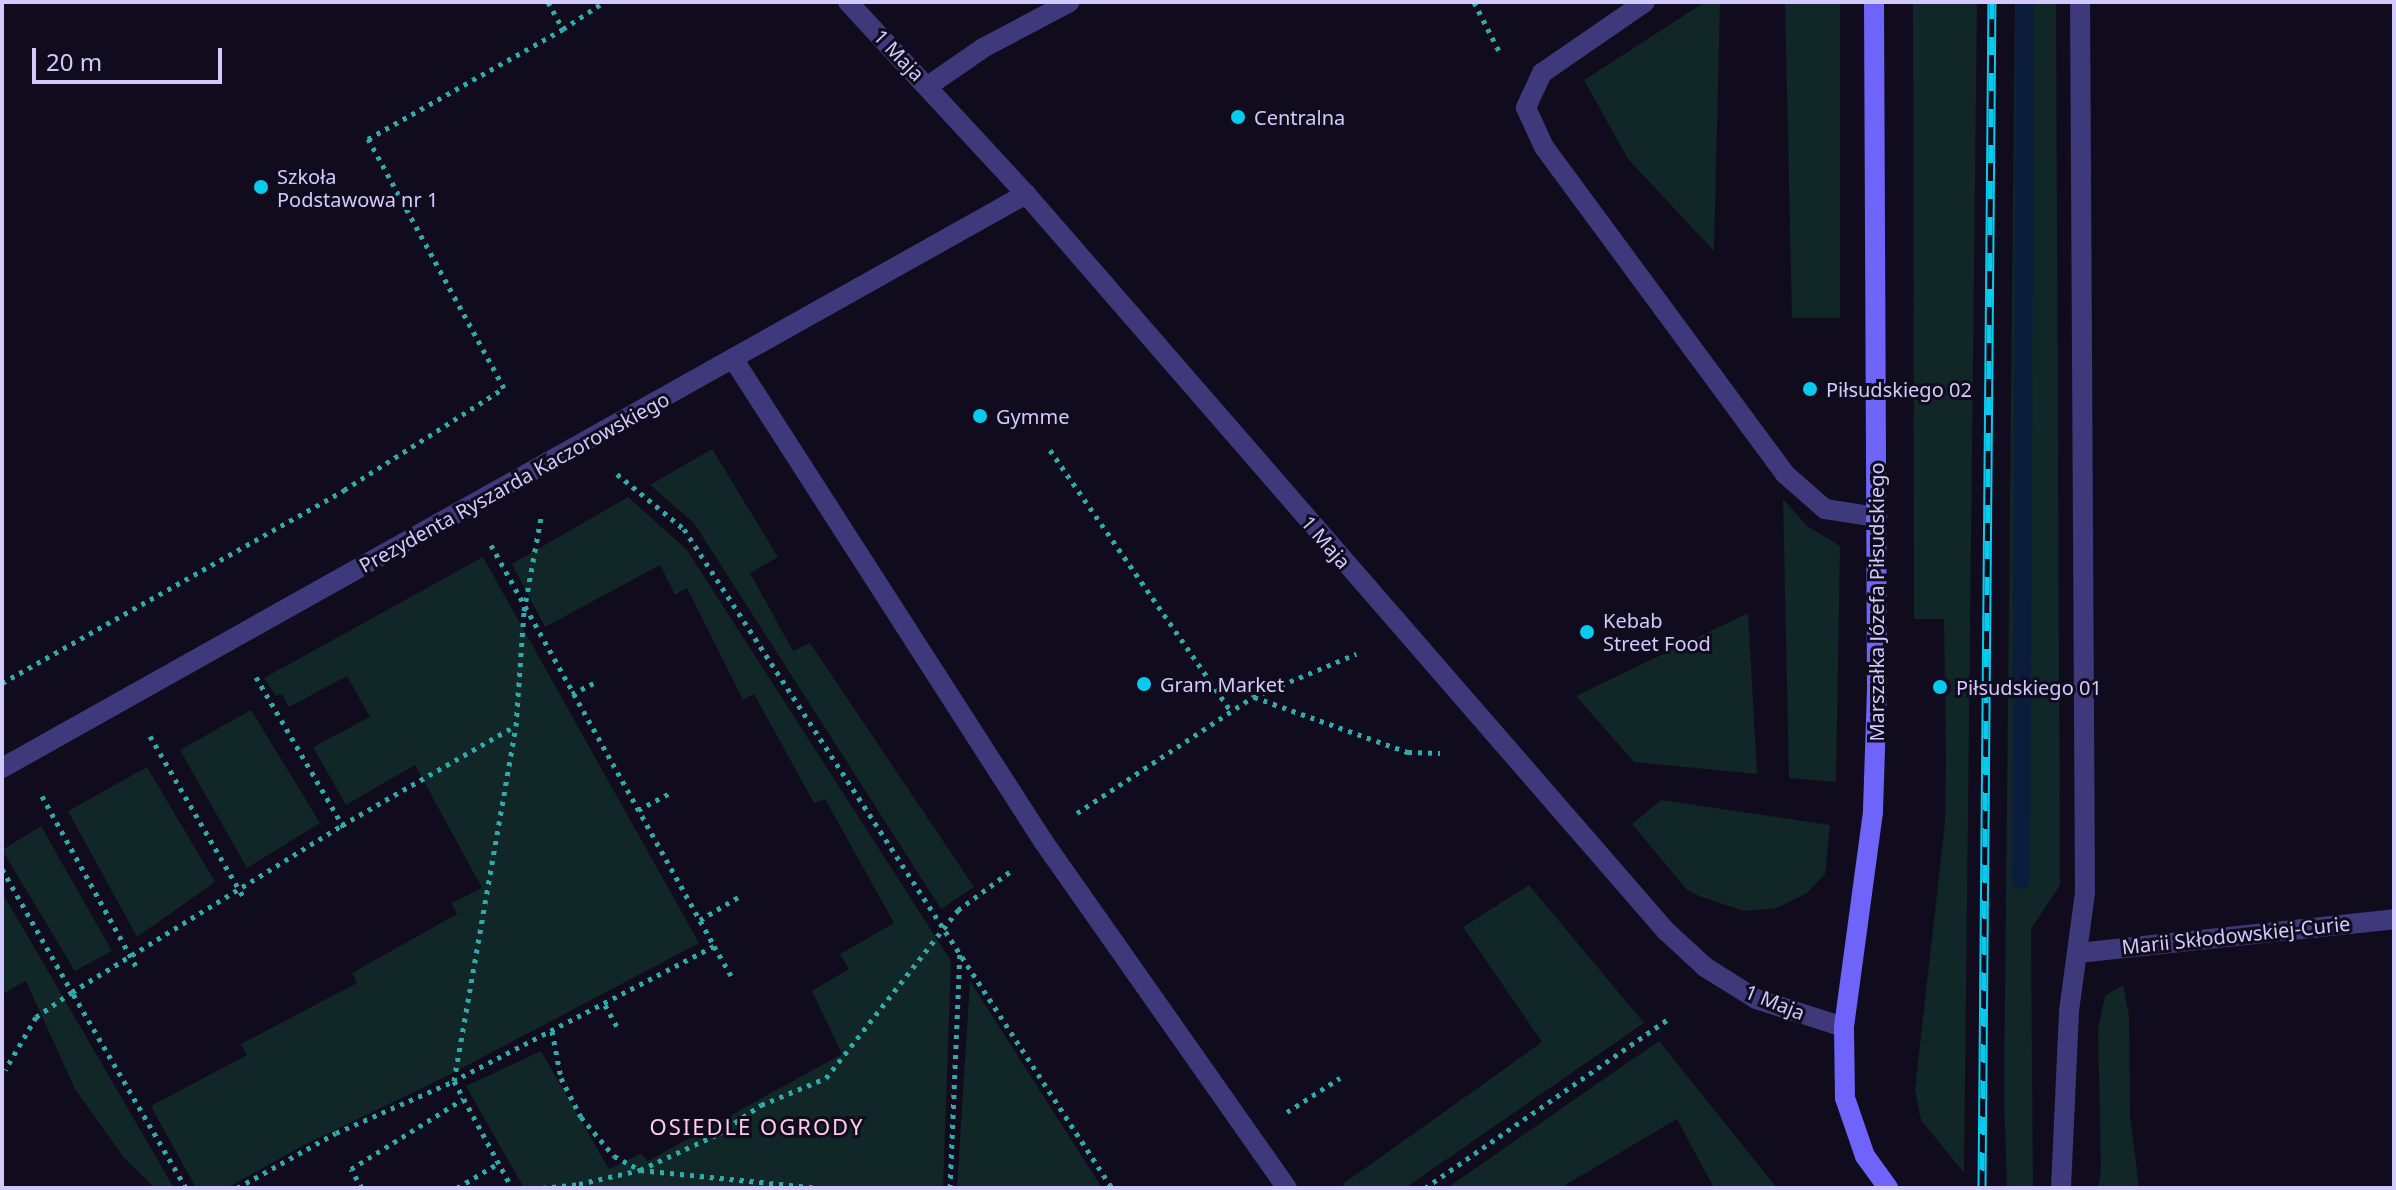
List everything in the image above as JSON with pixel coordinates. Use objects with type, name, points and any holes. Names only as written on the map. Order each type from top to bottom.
[{"type":"main road","name":"Marszałka Józefa Piłsudskiego","points":[[1874,2],[1877,689],[1873,812],[1844,1027],[1845,1098],[1865,1156],[1888,1188]]},
{"type":"street","name":"1 Maja","points":[[848,2],[1026,194],[1666,931],[1705,967],[1756,999],[1844,1027]]},
{"type":"street","points":[[928,86],[983,48],[1070,2]]},
{"type":"street","points":[[1645,2],[1542,73],[1526,108],[1544,147],[1785,474],[1825,509],[1877,517]]},
{"type":"street","points":[[2061,1188],[2069,1011],[2085,892],[2080,2]]},
{"type":"street","name":"Prezydenta Ryszarda Kaczorowskiego","points":[[2,768],[1026,194]]},
{"type":"street","points":[[734,360],[1043,841],[1287,1188]]},
{"type":"street","name":"Marii Skłodowskiej-Curie","points":[[2078,953],[2394,919]]},
{"type":"path","points":[[548,2],[563,29]]},
{"type":"path","points":[[2,683],[344,490],[504,388],[368,139],[563,29],[604,2]]},
{"type":"path","points":[[1474,2],[1509,70],[1537,85]]},
{"type":"path","points":[[1050,450],[1231,711]]},
{"type":"path","points":[[617,474],[684,529],[1112,1188]]},
{"type":"path","points":[[512,1188],[454,1081],[516,726],[524,611],[541,516]]},
{"type":"path","points":[[490,544],[524,611],[733,979]]},
{"type":"path","points":[[542,1188],[579,1184],[640,1170],[718,1134],[761,1105],[826,1078],[958,910],[1006,876],[1080,810],[1253,697],[1356,654]]},
{"type":"path","points":[[255,675],[344,828]]},
{"type":"path","points":[[572,694],[594,683]]},
{"type":"path","points":[[1253,697],[1408,752],[1440,753]]},
{"type":"path","points":[[5,1070],[36,1017],[72,992],[239,888],[516,726]]},
{"type":"path","points":[[149,733],[244,898]]},
{"type":"path","points":[[40,793],[138,970]]},
{"type":"path","points":[[638,810],[670,793]]},
{"type":"path","points":[[2,869],[186,1188]]},
{"type":"path","points":[[700,920],[740,896]]},
{"type":"path","points":[[237,1188],[336,1133],[454,1081],[714,946]]},
{"type":"path","points":[[950,1188],[960,954]]},
{"type":"path","points":[[605,1005],[617,1027]]},
{"type":"path","points":[[1425,1188],[1667,1020]]},
{"type":"path","points":[[552,1031],[561,1078],[581,1117],[614,1156],[640,1170],[819,1188]]},
{"type":"path","points":[[1284,1113],[1340,1078]]},
{"type":"path","points":[[362,1188],[351,1169],[463,1099]]},
{"type":"path","points":[[457,1188],[499,1163]]},
{"type":"green space","points":[[1705,2],[1720,2],[1714,251],[1628,159],[1584,80]]},
{"type":"green space","points":[[1785,2],[1840,2],[1840,318],[1792,318]]},
{"type":"green space","points":[[1913,2],[1977,2],[1964,1173],[1921,1120],[1915,1090],[1945,822],[1946,763],[1944,619],[1914,619]]},
{"type":"green space","points":[[2015,2],[2056,2],[2060,885],[2031,929],[2033,1188],[2007,1188],[2004,1097]]},
{"type":"green space","points":[[712,449],[778,557],[750,573],[793,651],[810,643],[974,887],[941,909],[694,523],[650,485]]},
{"type":"green space","points":[[628,497],[687,550],[951,961],[943,1188],[524,1188],[466,1086],[541,1051],[609,1169],[641,1154],[648,1161],[842,1054],[812,991],[849,969],[840,954],[894,923],[825,799],[814,803],[754,694],[743,700],[687,588],[675,595],[660,565],[545,627],[512,564]]},
{"type":"green space","points":[[1783,499],[1807,526],[1840,546],[1836,782],[1789,778]]},
{"type":"green space","points":[[483,557],[699,943],[445,1077],[302,1146],[227,1188],[196,1188],[151,1106],[247,1055],[241,1044],[357,983],[352,973],[457,914],[452,903],[482,888],[415,765],[346,805],[313,747],[370,717],[347,676],[289,707],[282,694],[276,696],[264,678]]},
{"type":"green space","points":[[1748,613],[1757,774],[1634,762],[1576,696]]},
{"type":"green space","points":[[251,710],[320,823],[247,868],[180,750]]},
{"type":"green space","points":[[147,767],[215,882],[137,937],[68,811]]},
{"type":"green space","points":[[1661,800],[1830,825],[1825,874],[1807,893],[1777,908],[1744,911],[1699,896],[1687,890],[1632,824]]},
{"type":"green space","points":[[41,826],[112,951],[75,971],[2,850]]},
{"type":"green space","points":[[1529,885],[1644,1023],[1405,1188],[1346,1188],[1343,1184],[1542,1042],[1463,927]]},
{"type":"green space","points":[[2,892],[174,1188],[155,1188],[125,1159],[75,1089],[26,981],[2,994]]},
{"type":"green space","points":[[970,981],[1102,1188],[957,1188]]},
{"type":"green space","points":[[2123,985],[2129,1016],[2130,1115],[2139,1188],[2098,1188],[2101,1170],[2098,1029],[2105,996]]},
{"type":"green space","points":[[1659,1041],[1777,1188],[1714,1188],[1677,1119],[1560,1188],[1447,1188]]},
{"type":"waterway","points":[[2021,880],[2025,2]]},
{"type":"railway","points":[[1982,1188],[1992,2]]},
{"type":"place","name":"Centralna","points":[[1238,117]]},
{"type":"place","name":"Szkoła Podstawowa nr 1","points":[[261,187]]},
{"type":"place","name":"Piłsudskiego 02","points":[[1810,389]]},
{"type":"place","name":"Gymme","points":[[980,416]]},
{"type":"place","name":"Kebab Street Food","points":[[1587,632]]},
{"type":"place","name":"Gram Market","points":[[1144,684]]},
{"type":"place","name":"Piłsudskiego 01","points":[[1940,687]]},
{"type":"district","name":"OSIEDLE OGRODY","points":[[757,1127]]}]
